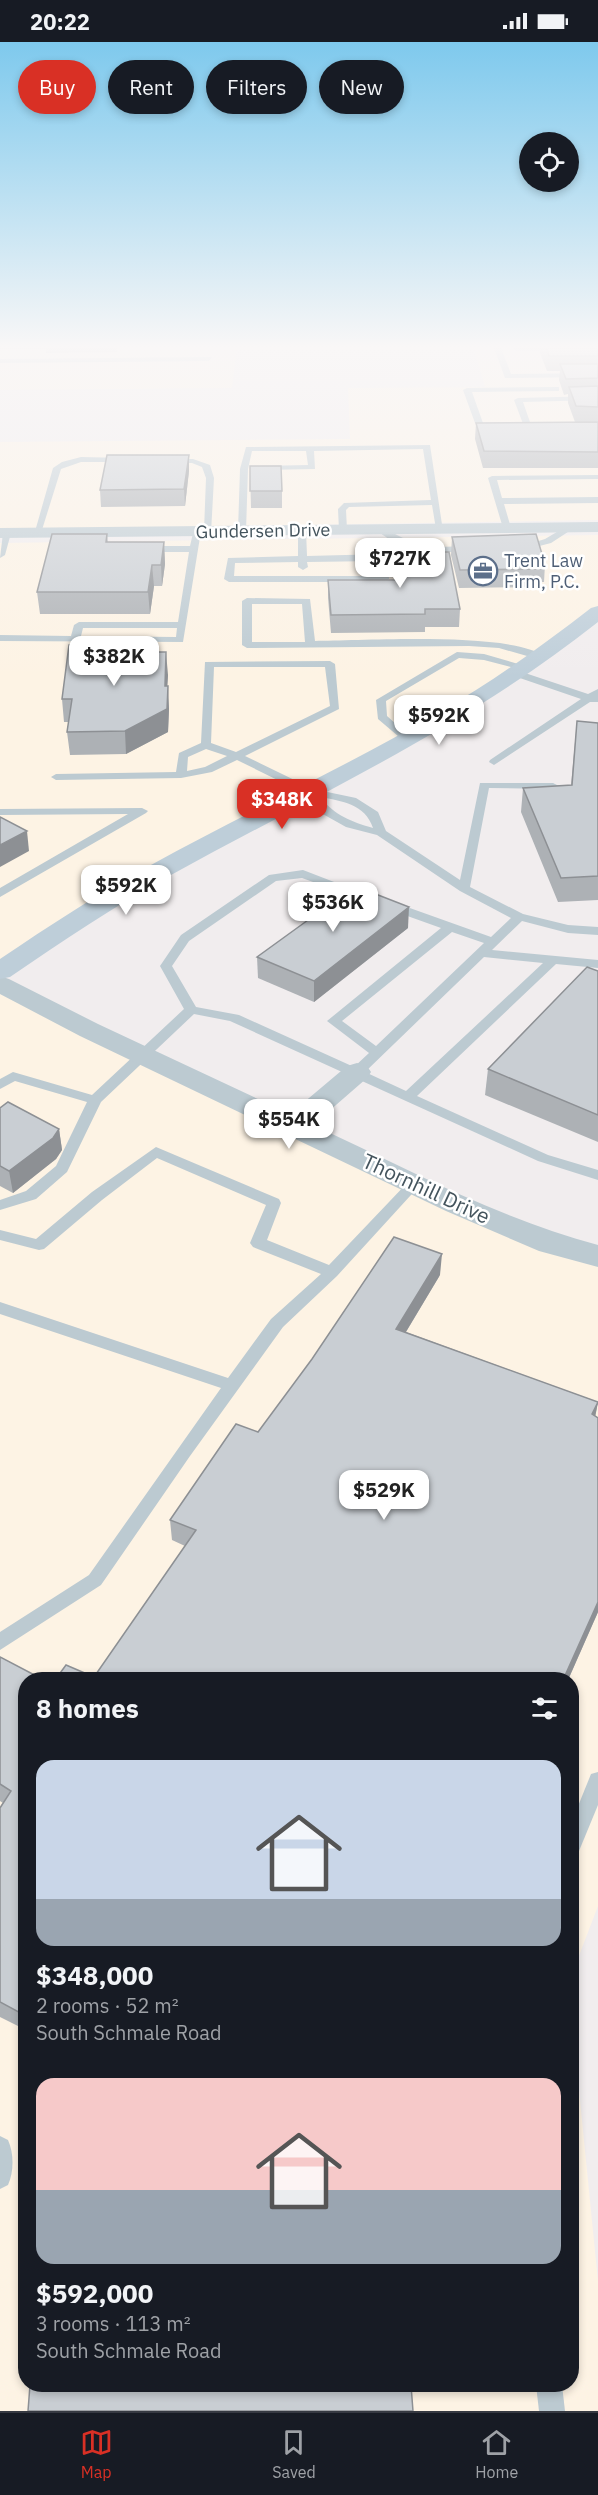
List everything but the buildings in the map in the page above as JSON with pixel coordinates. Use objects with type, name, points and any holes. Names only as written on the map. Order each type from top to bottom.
[{"type":"main road","points":[[0,971],[135,885],[409,740],[529,666],[598,612]]},
{"type":"street","name":"Gundersen Drive","points":[[4,533],[199,537],[242,531],[598,527]]},
{"type":"street","name":"Thornhill Drive","points":[[0,984],[144,1056],[505,1226],[550,1243],[598,1256]]},
{"type":"street","points":[[293,1127],[357,1072]]},
{"type":"lane","points":[[242,531],[244,469],[247,456]]},
{"type":"lane","points":[[244,469],[312,467],[311,456]]},
{"type":"lane","points":[[428,456],[440,529]]},
{"type":"lane","points":[[37,533],[57,468],[66,462],[82,460],[137,460]]},
{"type":"lane","points":[[0,638],[180,640],[210,478],[206,465],[193,461],[160,460]]},
{"type":"lane","points":[[507,528],[492,478],[598,477]]},
{"type":"lane","points":[[499,501],[598,500]]},
{"type":"lane","points":[[343,530],[342,509],[348,505],[436,502]]},
{"type":"lane","points":[[505,548],[525,547],[548,541],[570,528]]},
{"type":"lane","points":[[302,530],[303,579]]},
{"type":"lane","points":[[381,530],[393,540],[411,546],[435,550],[484,549]]},
{"type":"lane","points":[[0,555],[4,533]]},
{"type":"lane","points":[[140,549],[199,537]]},
{"type":"lane","points":[[383,558],[384,579],[229,579],[231,560],[425,556],[435,550]]},
{"type":"lane","points":[[310,644],[307,601],[247,601],[247,645],[500,645],[529,666],[595,697]]},
{"type":"lane","points":[[75,639],[79,625],[182,625]]},
{"type":"lane","points":[[409,740],[382,717],[381,700],[457,655],[503,660],[529,666]]},
{"type":"lane","points":[[56,777],[181,775],[208,770],[335,707],[330,663],[209,664],[206,745]]},
{"type":"lane","points":[[494,762],[595,697]]},
{"type":"lane","points":[[181,775],[183,755],[206,745],[237,756],[310,792],[352,800],[374,814],[381,833]]},
{"type":"lane","points":[[464,888],[484,785],[553,786]]},
{"type":"lane","points":[[310,792],[325,812],[350,825],[381,833],[464,888],[519,917],[568,929],[598,931]]},
{"type":"lane","points":[[0,812],[142,811],[0,892]]},
{"type":"lane","points":[[190,1010],[166,966],[185,938],[273,878],[303,874],[493,942]]},
{"type":"lane","points":[[357,1072],[519,917]]},
{"type":"lane","points":[[377,1053],[334,1021],[450,927]]},
{"type":"lane","points":[[482,953],[598,964]]},
{"type":"lane","points":[[409,1096],[553,960]]},
{"type":"lane","points":[[0,1205],[31,1195],[62,1169],[95,1100],[190,1010]]},
{"type":"lane","points":[[190,1010],[234,1018],[543,1158],[598,1175]]},
{"type":"lane","points":[[0,1085],[13,1076],[95,1100]]},
{"type":"lane","points":[[57,1137],[74,1145]]},
{"type":"lane","points":[[0,1235],[39,1245],[97,1196],[156,1152],[274,1203],[258,1243],[332,1272]]},
{"type":"lane","points":[[0,1642],[95,1580],[230,1385],[277,1323],[332,1272],[414,1184]]},
{"type":"lane","points":[[0,1308],[230,1385]]},
{"type":"lane","points":[[579,1827],[598,1780]]},
{"type":"lane","points":[[0,2148],[0,2177]]},
{"type":"lane","points":[[550,2392],[552,2411]]},
{"type":"shaded area","points":[[0,456],[598,456],[598,520],[0,530]]},
{"type":"shaded area","points":[[598,535],[598,606],[520,672],[0,963],[0,543]]},
{"type":"shaded area","points":[[0,994],[402,1187],[598,1260],[598,1906],[579,1956],[579,1672],[18,1672],[18,2392],[579,2392],[579,2090],[598,2281],[598,2411],[0,2411]]},
{"type":"place","name":"Trent Law Firm, P.C.","points":[[483,571]]}]
